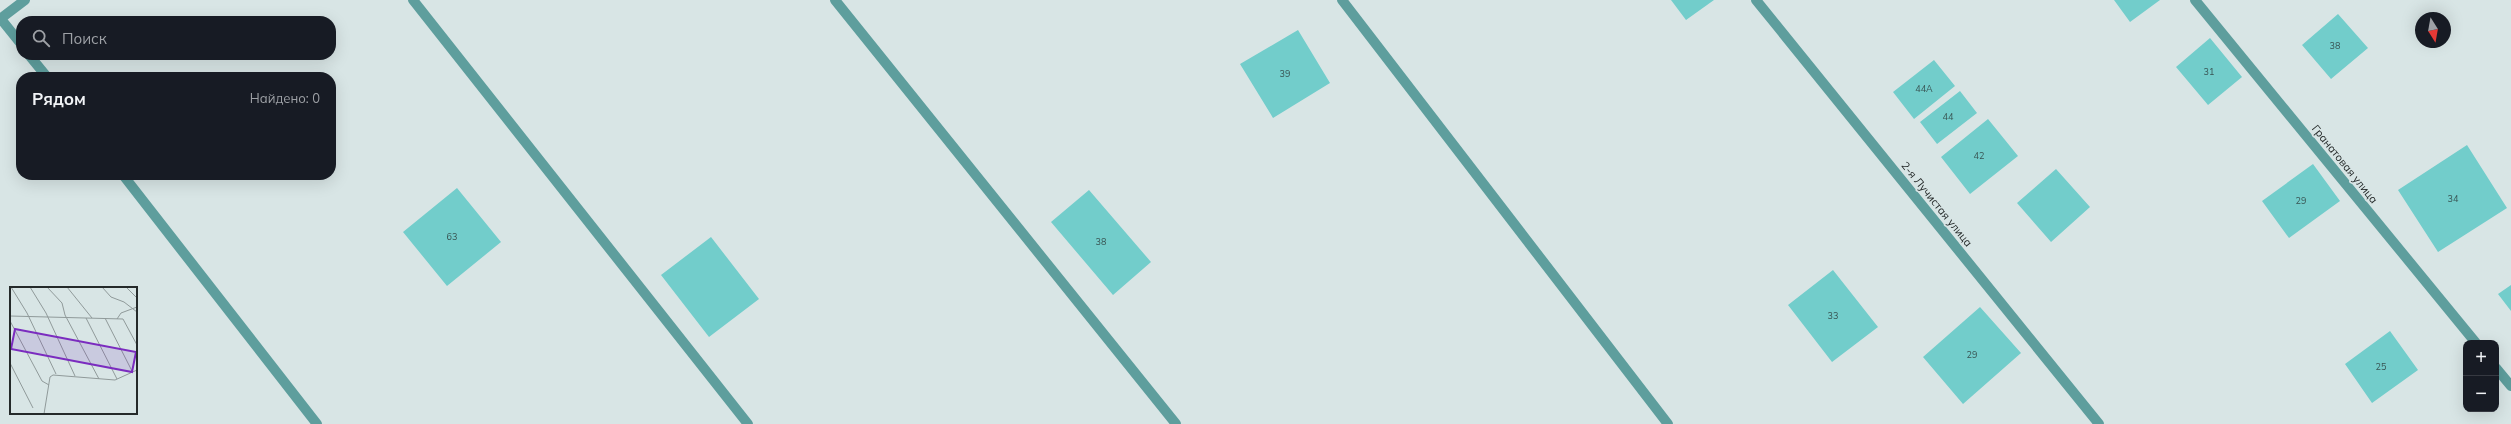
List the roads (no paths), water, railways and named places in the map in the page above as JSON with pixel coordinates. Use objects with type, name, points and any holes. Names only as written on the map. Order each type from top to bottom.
[{"type":"street","points":[[16,38],[1,19],[25,0]]},
{"type":"street","points":[[413,0],[748,424]]},
{"type":"street","points":[[835,0],[1176,424]]},
{"type":"street","points":[[1342,0],[1668,424]]},
{"type":"street","name":"2-я Лучистая улица","points":[[1756,0],[2099,424]]},
{"type":"street","name":"Гранатовая улица","points":[[2195,0],[2474,340]]},
{"type":"street","points":[[34,60],[43,72]]},
{"type":"street","points":[[127,180],[317,424]]},
{"type":"street","points":[[2499,372],[2511,386]]}]
